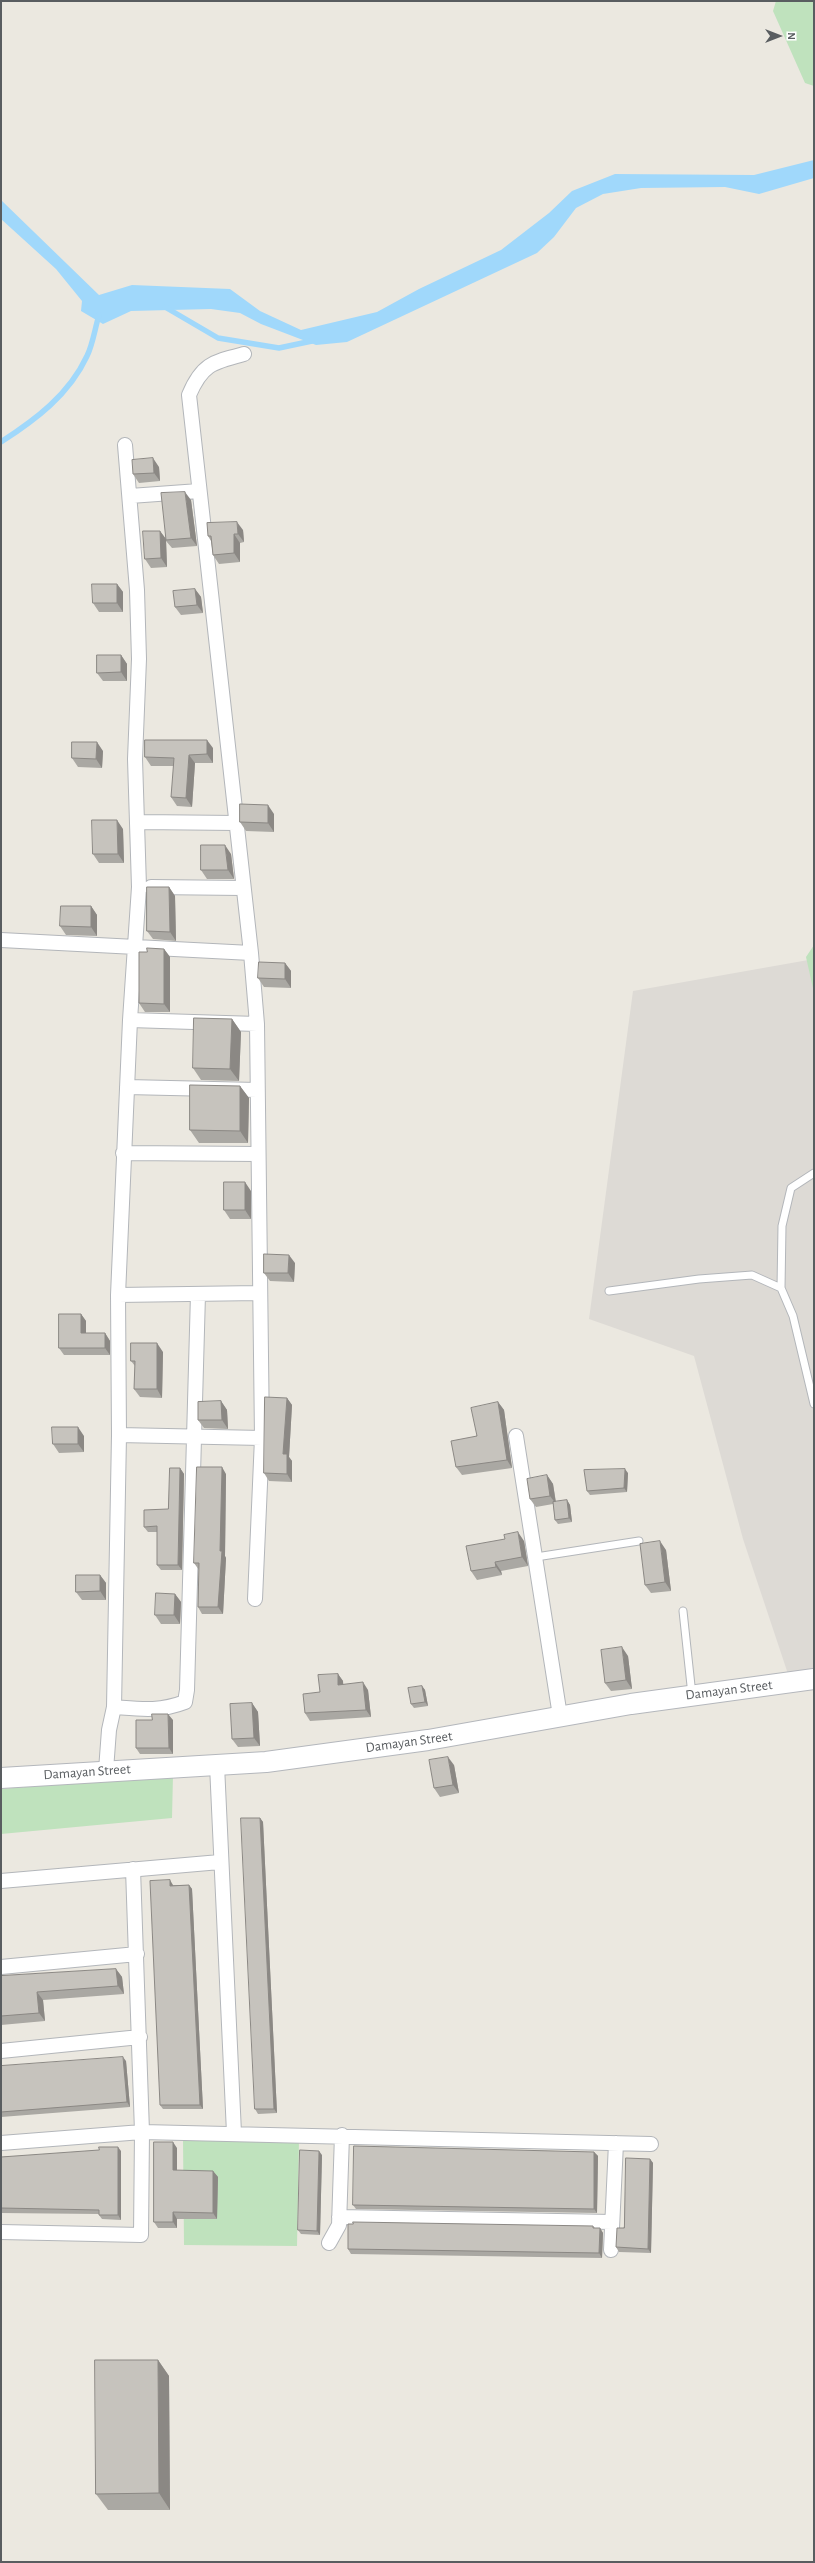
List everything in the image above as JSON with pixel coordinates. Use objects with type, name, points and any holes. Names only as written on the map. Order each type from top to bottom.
[{"type":"street","points":[[244,354],[212,363],[197,377],[189,396],[251,953],[256,1024],[262,1438],[255,1599]]},
{"type":"street","points":[[106,1770],[109,1730],[114,1707],[119,1435],[118,1295],[123,1153],[139,887],[139,822],[135,759],[139,659],[137,590],[125,445]]},
{"type":"street","points":[[130,496],[199,491]]},
{"type":"street","points":[[139,822],[236,823]]},
{"type":"street","points":[[139,887],[243,888]]},
{"type":"street","points":[[1,940],[251,953]]},
{"type":"street","points":[[130,1020],[256,1024]]},
{"type":"street","points":[[127,1087],[257,1090]]},
{"type":"street","points":[[123,1153],[258,1154]]},
{"type":"street","points":[[118,1295],[259,1293]]},
{"type":"street","points":[[114,1707],[158,1710],[185,1702],[187,1690],[198,1294]]},
{"type":"street","points":[[119,1435],[195,1438],[262,1438]]},
{"type":"street","points":[[516,1436],[560,1716]]},
{"type":"street","name":"Damayan Street","points":[[1,1778],[106,1770],[266,1762],[428,1740],[560,1716],[692,1695],[814,1679]]},
{"type":"street","points":[[217,1765],[220,1862],[234,2133]]},
{"type":"street","points":[[1,1881],[220,1862]]},
{"type":"street","points":[[1,2232],[140,2235],[142,2132],[140,2037],[133,1869]]},
{"type":"street","points":[[1,1967],[137,1954]]},
{"type":"street","points":[[1,2051],[140,2037]]},
{"type":"street","points":[[1,2143],[142,2132],[342,2135],[651,2144]]},
{"type":"street","points":[[329,2243],[339,2225],[342,2135]]},
{"type":"street","points":[[611,2250],[616,2143]]},
{"type":"street","points":[[339,2217],[612,2222]]},
{"type":"lane","points":[[814,1173],[791,1188],[782,1226],[781,1288],[793,1316],[814,1404]]},
{"type":"lane","points":[[609,1291],[699,1279],[752,1275],[781,1288]]},
{"type":"lane","points":[[536,1557],[639,1541]]},
{"type":"lane","points":[[683,1612],[692,1695]]},
{"type":"shaded area","points":[[814,959],[814,1679],[791,1683],[743,1539],[694,1356],[589,1319],[633,991]]},
{"type":"green space","points":[[776,1],[814,1],[814,86],[805,83],[773,11]]},
{"type":"green space","points":[[814,945],[814,993],[806,957]]},
{"type":"green space","points":[[173,1775],[172,1818],[1,1834],[1,1789]]},
{"type":"green space","points":[[183,2139],[299,2140],[297,2246],[184,2245]]},
{"type":"water","points":[[814,160],[814,178],[759,194],[725,187],[641,188],[603,194],[576,208],[554,237],[537,253],[347,342],[316,345],[261,324],[240,313],[211,309],[131,311],[103,324],[81,311],[82,301],[56,269],[1,219],[1,200],[99,295],[132,285],[230,289],[260,311],[301,330],[377,312],[419,289],[501,250],[549,213],[572,191],[615,174],[754,175]]},
{"type":"building","points":[[153,458],[154,473],[133,474],[132,460]]},
{"type":"building","points":[[185,492],[191,538],[166,540],[161,493]]},
{"type":"building","points":[[237,522],[238,534],[234,534],[234,553],[213,555],[211,536],[208,536],[207,523]]},
{"type":"building","points":[[143,531],[160,531],[161,558],[145,559]]},
{"type":"building","points":[[92,584],[117,584],[117,603],[93,603]]},
{"type":"building","points":[[195,589],[197,605],[175,607],[173,591]]},
{"type":"building","points":[[97,655],[121,655],[121,672],[97,673]]},
{"type":"building","points":[[145,740],[207,740],[207,754],[189,755],[186,798],[171,797],[174,758],[145,757]]},
{"type":"building","points":[[72,742],[97,742],[96,759],[72,758]]},
{"type":"building","points":[[240,804],[268,805],[268,823],[240,822]]},
{"type":"building","points":[[92,820],[117,820],[118,854],[93,854]]},
{"type":"building","points":[[201,845],[225,845],[228,870],[201,870]]},
{"type":"building","points":[[147,887],[169,887],[170,932],[147,931]]},
{"type":"building","points":[[61,906],[91,906],[91,927],[60,926]]},
{"type":"building","points":[[147,948],[164,949],[164,1004],[139,1003],[139,952],[147,952]]},
{"type":"building","points":[[259,962],[285,963],[285,979],[258,978]]},
{"type":"building","points":[[194,1018],[232,1019],[230,1069],[193,1068]]},
{"type":"building","points":[[190,1085],[240,1086],[240,1131],[190,1130]]},
{"type":"building","points":[[224,1182],[245,1182],[245,1210],[224,1210]]},
{"type":"building","points":[[264,1254],[289,1255],[288,1273],[264,1273]]},
{"type":"building","points":[[59,1314],[81,1314],[81,1333],[105,1333],[105,1348],[59,1348]]},
{"type":"building","points":[[131,1343],[157,1343],[157,1389],[134,1389],[135,1361],[131,1361]]},
{"type":"building","points":[[265,1397],[287,1398],[283,1454],[287,1454],[287,1474],[264,1473]]},
{"type":"building","points":[[221,1401],[222,1420],[198,1420],[198,1402]]},
{"type":"building","points":[[498,1402],[507,1460],[456,1467],[451,1441],[477,1436],[471,1408]]},
{"type":"building","points":[[52,1427],[78,1427],[78,1444],[53,1444]]},
{"type":"building","points":[[197,1467],[222,1467],[220,1551],[222,1551],[218,1607],[198,1607],[199,1563],[194,1563]]},
{"type":"building","points":[[170,1468],[180,1468],[178,1565],[157,1565],[157,1526],[144,1527],[144,1510],[168,1509]]},
{"type":"building","points":[[625,1469],[624,1488],[587,1491],[584,1470]]},
{"type":"building","points":[[547,1475],[550,1496],[530,1499],[527,1479]]},
{"type":"building","points":[[567,1500],[569,1518],[555,1520],[553,1502]]},
{"type":"building","points":[[518,1532],[522,1557],[495,1562],[496,1567],[471,1571],[466,1546],[505,1539],[504,1535]]},
{"type":"building","points":[[660,1541],[665,1582],[645,1585],[640,1544]]},
{"type":"building","points":[[76,1575],[100,1575],[100,1591],[76,1592]]},
{"type":"building","points":[[156,1593],[175,1594],[174,1615],[155,1615]]},
{"type":"building","points":[[622,1647],[626,1680],[605,1683],[601,1650]]},
{"type":"building","points":[[338,1674],[338,1685],[363,1682],[366,1710],[305,1713],[303,1694],[320,1692],[318,1675]]},
{"type":"building","points":[[422,1686],[425,1702],[411,1704],[408,1688]]},
{"type":"building","points":[[252,1703],[254,1738],[232,1739],[230,1704]]},
{"type":"building","points":[[152,1714],[168,1714],[169,1748],[136,1748],[136,1720],[152,1720]]},
{"type":"building","points":[[448,1757],[453,1785],[434,1788],[429,1760]]},
{"type":"building","points":[[241,1818],[260,1818],[274,2109],[255,2109]]},
{"type":"building","points":[[170,1880],[170,1886],[189,1885],[200,2105],[160,2105],[150,1881]]},
{"type":"building","points":[[116,1969],[118,1986],[37,1992],[39,2013],[1,2016],[1,1976]]},
{"type":"building","points":[[123,2057],[127,2102],[1,2112],[1,2066]]},
{"type":"building","points":[[154,2142],[173,2142],[173,2170],[213,2171],[213,2213],[173,2212],[173,2222],[154,2222]]},
{"type":"building","points":[[354,2146],[594,2152],[594,2209],[353,2205]]},
{"type":"building","points":[[99,2147],[118,2147],[118,2215],[99,2215],[99,2210],[1,2208],[1,2157],[99,2150]]},
{"type":"building","points":[[300,2150],[319,2151],[317,2231],[298,2230]]},
{"type":"building","points":[[626,2158],[650,2159],[648,2249],[616,2247],[617,2228],[624,2228]]},
{"type":"building","points":[[353,2222],[593,2226],[593,2228],[600,2228],[599,2253],[348,2249],[348,2224],[353,2224]]},
{"type":"building","points":[[95,2360],[158,2360],[159,2493],[96,2494]]},
{"type":"waterway","points":[[165,307],[218,338],[279,348],[312,341]]},
{"type":"waterway","points":[[1,442],[26,425],[50,405],[71,383],[80,370],[89,351],[99,315]]}]
